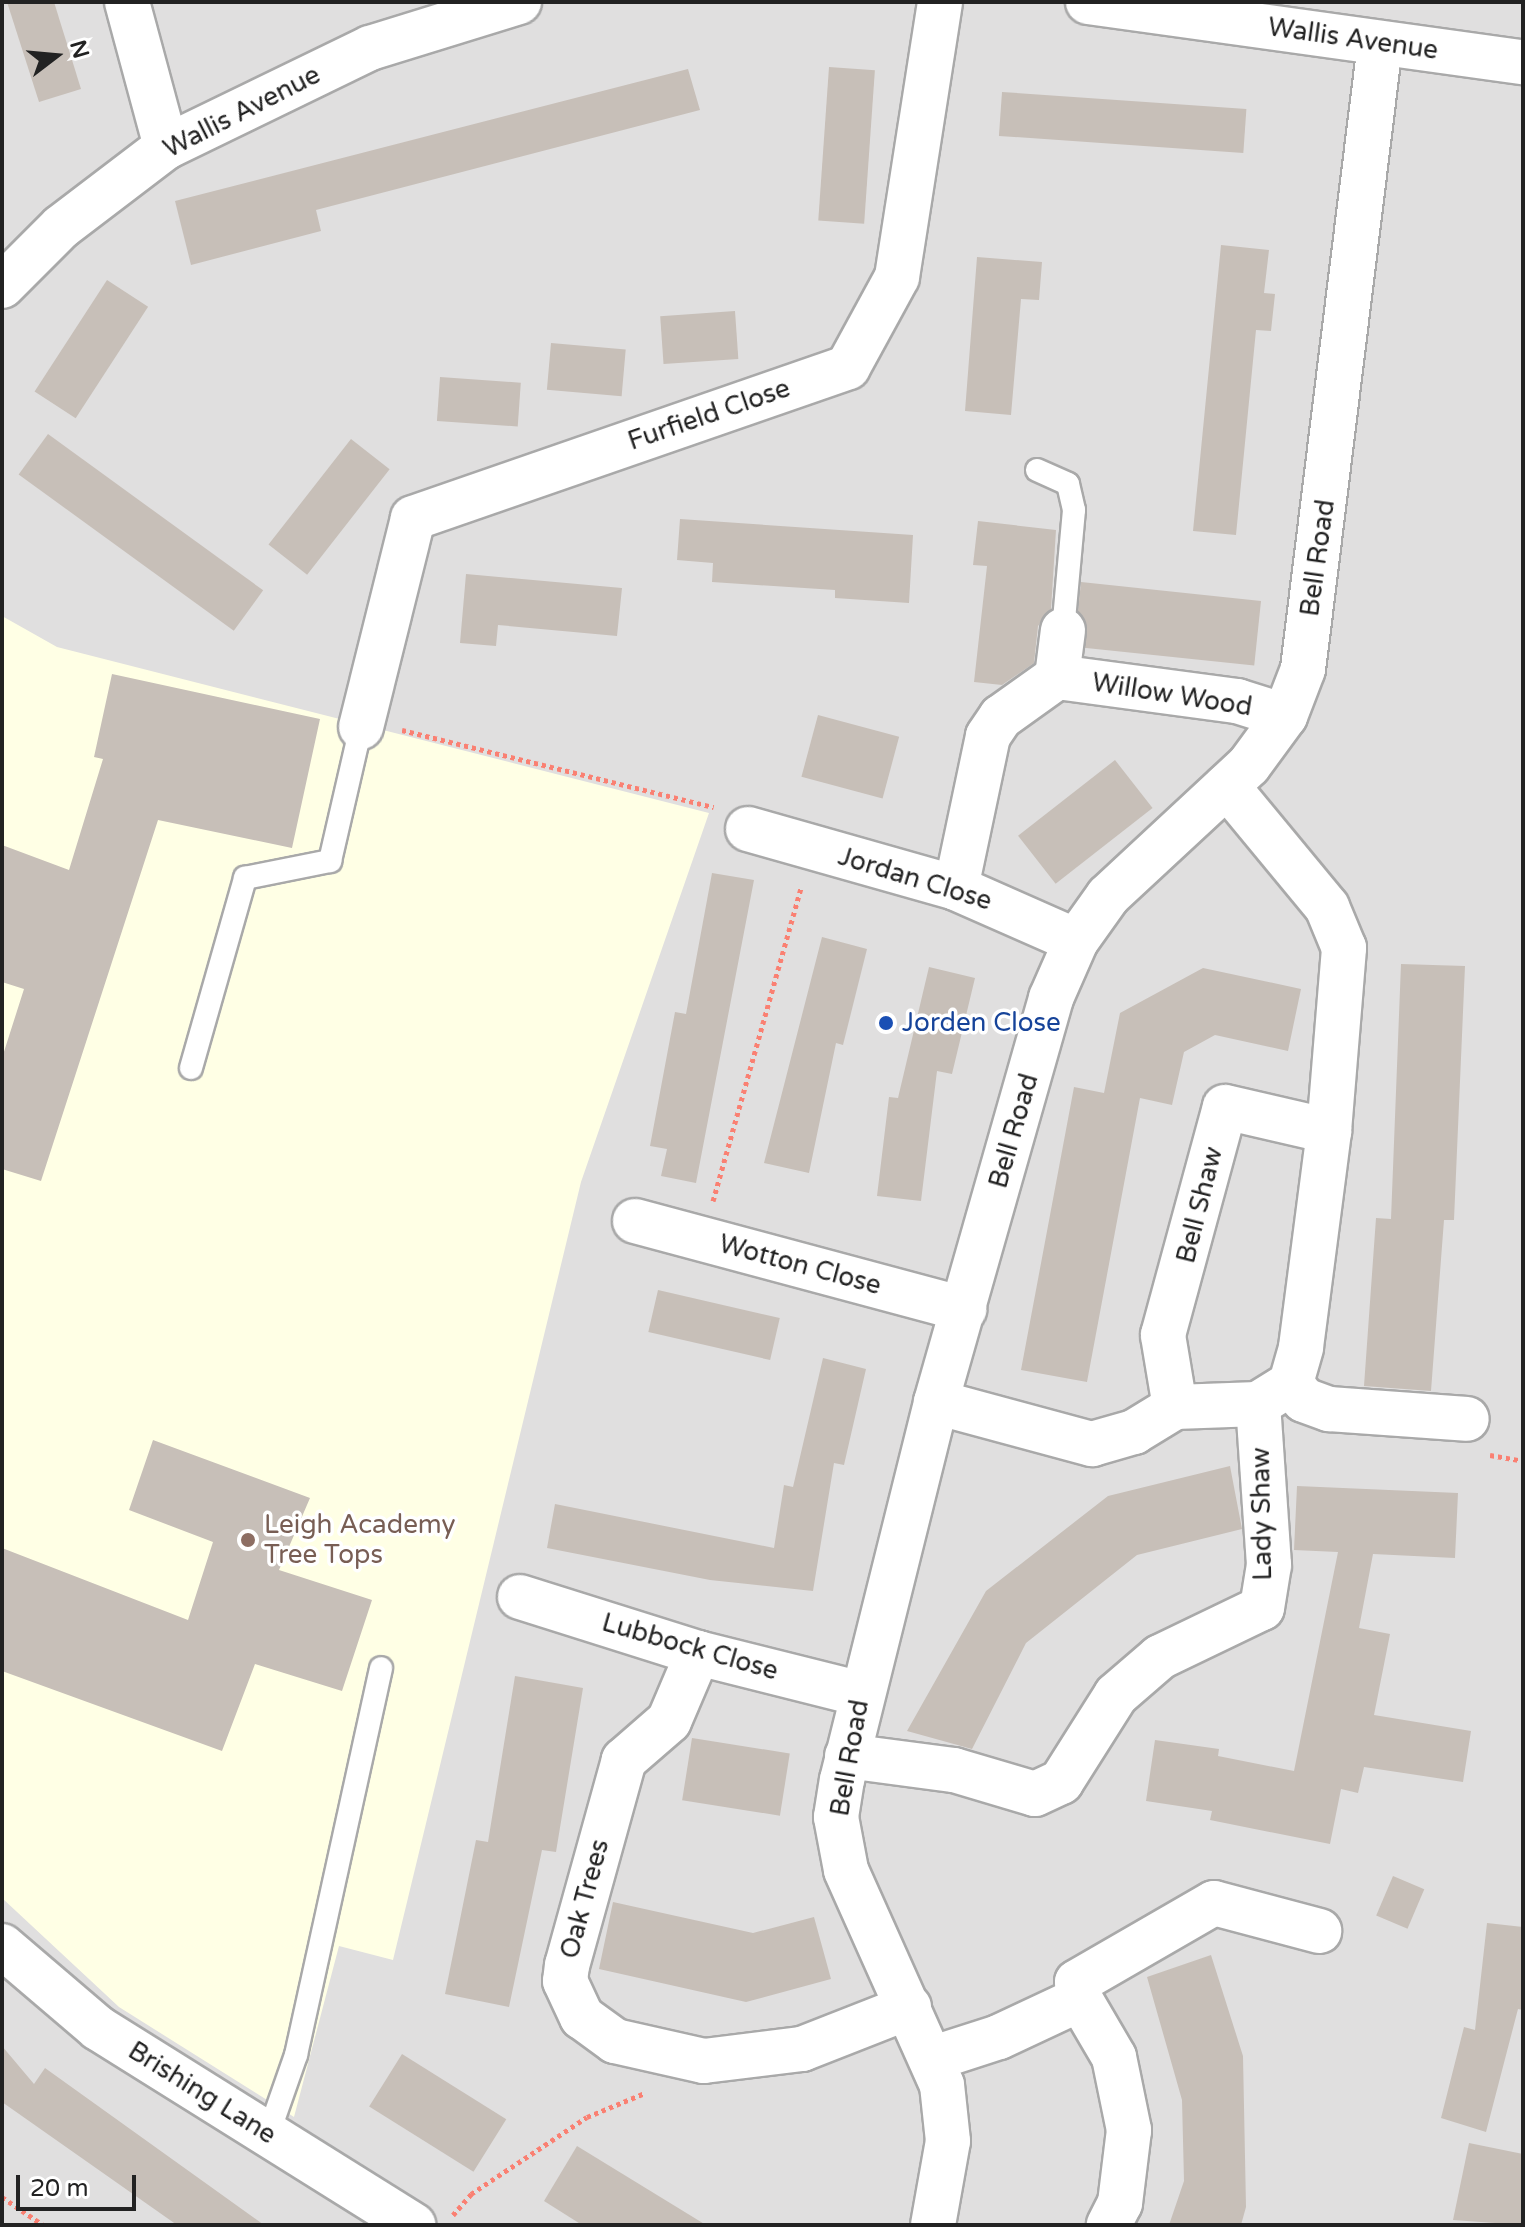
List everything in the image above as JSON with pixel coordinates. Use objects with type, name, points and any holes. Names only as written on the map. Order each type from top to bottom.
[{"type":"street","points":[[127,2],[166,147]]},
{"type":"street","name":"Wallis Avenue","points":[[2,286],[61,227],[166,147],[370,48],[519,2]]},
{"type":"street","name":"Furfield Close","points":[[364,716],[413,518],[848,367],[897,277],[940,2]]},
{"type":"street","name":"Wallis Avenue","points":[[1088,2],[1380,45],[1523,62]]},
{"type":"street","name":"Bell Road","points":[[933,2225],[948,2141],[934,2058],[846,1870],[836,1817],[847,1756],[936,1402],[1051,998],[1076,941],[1108,896],[1227,786],[1285,716],[1303,669],[1318,570],[1380,45]]},
{"type":"street","name":"Willow Wood","points":[[1057,677],[1063,630]]},
{"type":"street","name":"Willow Wood","points":[[956,888],[988,736],[1001,717],[1057,677],[1237,701],[1285,716]]},
{"type":"street","points":[[1227,786],[1327,907],[1344,948],[1329,1131],[1301,1347],[1274,1394]]},
{"type":"street","name":"Jordan Close","points":[[748,829],[956,888],[1076,941]]},
{"type":"street","name":"Bell Shaw","points":[[1175,1407],[1163,1335],[1225,1107],[1329,1131]]},
{"type":"street","name":"Wotton Close","points":[[635,1221],[964,1309]]},
{"type":"street","points":[[936,1402],[1092,1444],[1134,1432],[1175,1407],[1274,1394],[1329,1409],[1467,1419]]},
{"type":"street","name":"Lady Shaw","points":[[847,1756],[954,1770],[1035,1794],[1061,1782],[1116,1695],[1160,1657],[1262,1608],[1269,1565],[1274,1394]]},
{"type":"street","name":"Lubbock Close","points":[[520,1597],[698,1653],[861,1694]]},
{"type":"street","name":"Oak Trees","points":[[698,1653],[669,1721],[624,1760],[565,1981],[582,2017],[615,2041],[696,2059],[752,2059],[802,2049],[909,2007]]},
{"type":"street","points":[[1109,2225],[1120,2203],[1129,2130],[1114,2057],[1080,1999],[1077,1982],[1214,1903],[1319,1931]]},
{"type":"street","name":"Brishing Lane","points":[[2,1946],[98,2028],[413,2225]]},
{"type":"street","points":[[934,2058],[999,2037],[1080,1999]]},
{"type":"lane","points":[[1037,470],[1068,484],[1074,510],[1063,630]]},
{"type":"lane","points":[[191,1068],[245,878],[330,861],[364,716]]},
{"type":"lane","points":[[268,2135],[296,2055],[381,1668]]},
{"type":"path","points":[[364,716],[378,724],[720,808],[748,829]]},
{"type":"path","points":[[703,1240],[812,847]]},
{"type":"path","points":[[444,2225],[471,2194],[587,2117],[686,2076],[696,2059]]},
{"type":"path","points":[[2,2197],[43,2225]]},
{"type":"shaded area","points":[[2,2],[1523,2],[1523,2225],[2,2225]]},
{"type":"shaded area","name":"Leigh Academy Tree Tops","points":[[2,616],[57,647],[709,813],[581,1182],[393,1960],[339,1946],[294,2117],[119,2007],[2,1898]]},
{"type":"building","points":[[7,2],[54,2],[81,89],[39,102]]},
{"type":"building","points":[[829,67],[875,70],[864,224],[818,221]]},
{"type":"building","points":[[688,69],[700,110],[316,210],[321,231],[191,265],[175,201]]},
{"type":"building","points":[[1002,92],[1246,109],[1243,153],[999,136]]},
{"type":"building","points":[[1221,245],[1269,250],[1264,293],[1275,294],[1271,331],[1256,330],[1236,535],[1193,531]]},
{"type":"building","points":[[977,257],[1042,262],[1039,300],[1021,299],[1011,415],[965,411]]},
{"type":"building","points":[[107,280],[148,307],[76,418],[35,392]]},
{"type":"building","points":[[735,311],[738,359],[664,364],[660,316]]},
{"type":"building","points":[[551,343],[626,350],[622,396],[547,390]]},
{"type":"building","points":[[440,377],[521,383],[518,427],[437,421]]},
{"type":"building","points":[[48,434],[263,590],[234,631],[19,474]]},
{"type":"building","points":[[351,439],[390,469],[307,575],[269,545]]},
{"type":"building","points":[[680,519],[913,535],[909,603],[835,598],[835,590],[712,582],[713,563],[677,560]]},
{"type":"building","points":[[978,521],[1056,530],[1051,609],[1038,626],[1034,663],[1002,685],[974,682],[987,566],[973,565]]},
{"type":"building","points":[[466,574],[622,588],[617,636],[498,625],[496,646],[460,643]]},
{"type":"building","points":[[1081,582],[1261,601],[1254,666],[1074,647]]},
{"type":"building","points":[[112,674],[320,719],[292,848],[158,820],[41,1181],[2,1169],[2,1058],[24,989],[2,982],[2,845],[69,870],[103,759],[94,757]]},
{"type":"building","points":[[818,715],[899,737],[883,799],[801,777]]},
{"type":"building","points":[[1115,760],[1153,808],[1056,884],[1018,836]]},
{"type":"building","points":[[712,873],[754,880],[696,1183],[661,1176],[667,1149],[650,1146],[675,1012],[686,1014]]},
{"type":"building","points":[[822,937],[867,949],[843,1045],[836,1043],[809,1173],[764,1163]]},
{"type":"building","points":[[1401,964],[1465,966],[1454,1220],[1444,1220],[1431,1391],[1364,1386],[1376,1218],[1391,1219]]},
{"type":"building","points":[[929,967],[975,978],[952,1074],[937,1071],[921,1201],[877,1196],[889,1097],[898,1098]]},
{"type":"building","points":[[1203,968],[1301,989],[1288,1051],[1215,1035],[1184,1052],[1172,1105],[1140,1098],[1087,1382],[1021,1370],[1074,1087],[1104,1093],[1120,1013]]},
{"type":"building","points":[[658,1290],[780,1318],[770,1360],[648,1332]]},
{"type":"building","points":[[823,1358],[866,1369],[844,1465],[834,1463],[813,1591],[710,1580],[547,1548],[555,1504],[774,1548],[784,1485],[793,1487]]},
{"type":"building","points":[[153,1440],[310,1498],[279,1570],[372,1600],[342,1691],[255,1664],[222,1751],[2,1671],[2,1548],[188,1620],[213,1542],[129,1510]]},
{"type":"building","points":[[1230,1466],[1242,1529],[1137,1555],[1026,1643],[972,1749],[907,1731],[986,1591],[1108,1496]]},
{"type":"building","points":[[1297,1486],[1458,1493],[1455,1558],[1373,1554],[1359,1628],[1390,1634],[1374,1715],[1471,1731],[1463,1782],[1364,1767],[1358,1793],[1341,1789],[1330,1844],[1210,1820],[1212,1811],[1146,1801],[1155,1740],[1219,1749],[1218,1756],[1294,1771],[1338,1552],[1294,1550]]},
{"type":"building","points":[[515,1676],[583,1688],[556,1852],[542,1850],[509,2007],[445,1994],[476,1840],[488,1842]]},
{"type":"building","points":[[692,1738],[790,1753],[780,1816],[682,1800]]},
{"type":"building","points":[[1393,1876],[1424,1889],[1407,1929],[1376,1916]]},
{"type":"building","points":[[613,1902],[753,1933],[814,1917],[831,1979],[746,2002],[599,1969]]},
{"type":"building","points":[[1487,1923],[1523,1927],[1523,2010],[1518,2009],[1486,2132],[1441,2118],[1464,2027],[1475,2030]]},
{"type":"building","points":[[1211,1955],[1243,2056],[1246,2207],[1241,2225],[1169,2225],[1184,2181],[1182,2100],[1147,1977]]},
{"type":"building","points":[[2,2046],[34,2084],[45,2068],[264,2225],[177,2225],[2,2102]]},
{"type":"building","points":[[402,2054],[506,2119],[473,2172],[369,2107]]},
{"type":"building","points":[[1469,2143],[1523,2154],[1523,2225],[1453,2220]]},
{"type":"building","points":[[577,2146],[706,2225],[582,2225],[544,2201]]},
{"type":"place","name":"Jorden Close","points":[[886,1023]]},
{"type":"place","name":"Leigh Academy Tree Tops","points":[[248,1540]]}]
